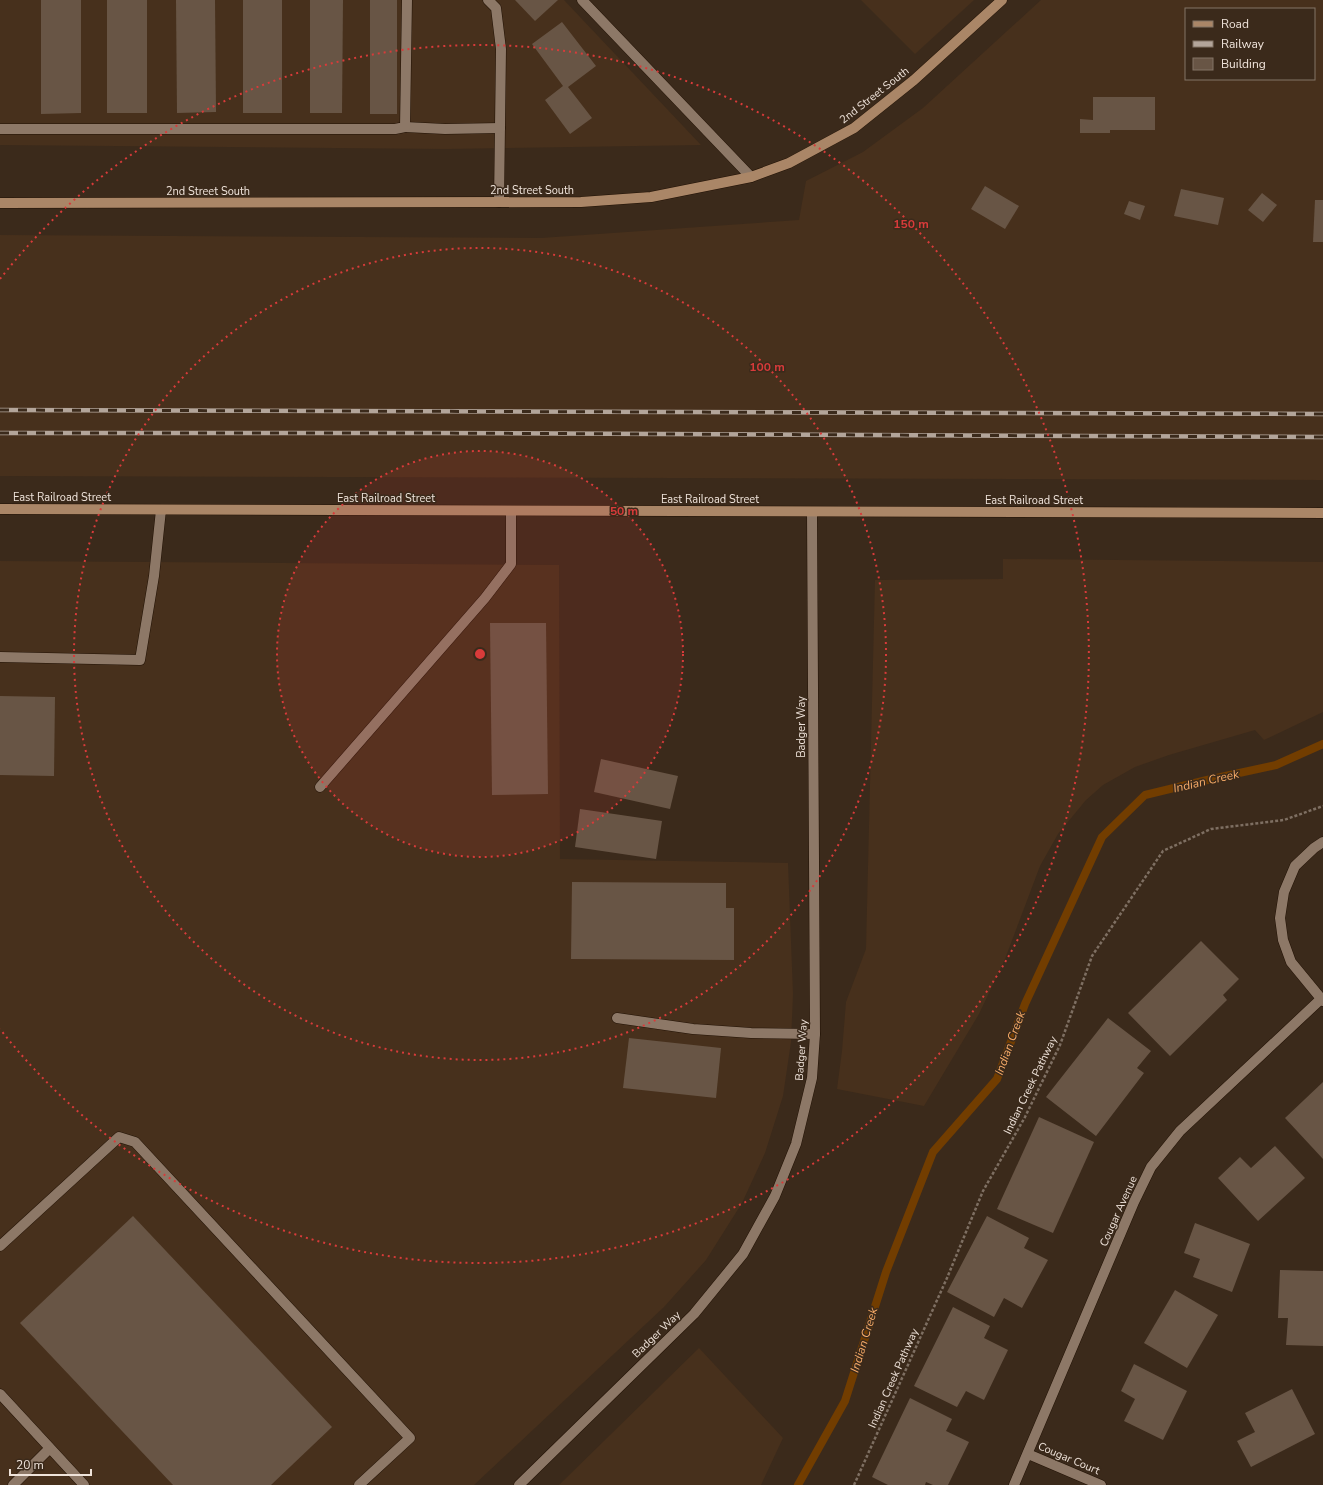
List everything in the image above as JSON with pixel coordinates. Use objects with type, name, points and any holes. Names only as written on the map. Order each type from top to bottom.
[{"type":"street","points":[[405,127],[407,0]]},
{"type":"street","points":[[488,0],[496,8],[501,49],[499,202]]},
{"type":"street","points":[[582,0],[751,177]]},
{"type":"street","name":"2nd Street South","points":[[0,203],[581,202],[651,197],[751,177],[789,163],[854,128],[914,80],[1002,0]]},
{"type":"street","points":[[0,129],[500,128]]},
{"type":"street","name":"East Railroad Street","points":[[0,509],[1323,513]]},
{"type":"street","points":[[0,657],[140,660],[154,576],[161,510]]},
{"type":"street","points":[[320,787],[485,598],[512,564],[511,511]]},
{"type":"street","name":"Badger Way","points":[[519,1485],[694,1314],[743,1254],[774,1196],[796,1144],[812,1078],[815,1034],[812,512]]},
{"type":"street","points":[[1322,1000],[1291,962],[1283,940],[1280,918],[1284,892],[1295,866],[1314,848],[1323,842]]},
{"type":"street","name":"Cougar Avenue","points":[[1014,1485],[1130,1210],[1151,1167],[1180,1131],[1322,1000]]},
{"type":"street","points":[[617,1018],[693,1029],[751,1033],[815,1034]]},
{"type":"street","points":[[0,1246],[119,1137],[135,1142],[410,1438],[359,1485]]},
{"type":"street","points":[[0,1394],[49,1449],[84,1485]]},
{"type":"street","points":[[13,1485],[49,1449]]},
{"type":"street","name":"Cougar Court","points":[[1028,1454],[1101,1485]]},
{"type":"path","name":"Indian Creek Pathway","points":[[854,1485],[947,1278],[983,1191],[1025,1117],[1060,1045],[1092,956],[1163,852],[1211,829],[1284,820],[1323,806]]},
{"type":"shaded area","points":[[0,0],[564,0],[701,145],[445,149],[0,145]]},
{"type":"shaded area","points":[[861,0],[974,0],[915,54]]},
{"type":"shaded area","points":[[1041,0],[1323,0],[1323,480],[0,476],[0,235],[541,238],[799,220],[806,181],[863,152],[923,108]]},
{"type":"shaded area","points":[[1003,559],[1323,562],[1323,712],[1264,740],[1255,730],[1169,755],[1135,767],[1103,785],[1086,800],[1058,834],[1040,866],[1005,959],[979,1014],[924,1106],[837,1089],[846,1002],[866,949],[875,580],[1003,579]]},
{"type":"shaded area","points":[[0,561],[559,565],[560,859],[788,863],[793,994],[791,1042],[783,1096],[765,1153],[742,1203],[706,1260],[664,1307],[474,1485],[0,1485]]},
{"type":"shaded area","points":[[699,1348],[783,1438],[761,1485],[559,1485]]},
{"type":"building","points":[[41,0],[81,0],[81,113],[41,114]]},
{"type":"building","points":[[107,0],[147,0],[147,113],[107,113]]},
{"type":"building","points":[[176,0],[215,0],[216,112],[177,113]]},
{"type":"building","points":[[243,0],[282,0],[282,113],[243,113]]},
{"type":"building","points":[[310,0],[343,0],[342,113],[310,113]]},
{"type":"building","points":[[370,0],[397,0],[397,114],[370,114]]},
{"type":"building","points":[[515,0],[558,0],[535,21]]},
{"type":"building","points":[[562,22],[596,66],[568,87],[592,118],[570,134],[545,100],[563,86],[532,44]]},
{"type":"building","points":[[1093,97],[1155,97],[1155,130],[1110,130],[1110,133],[1080,133],[1080,119],[1093,120]]},
{"type":"building","points":[[985,186],[1019,206],[1005,229],[971,209]]},
{"type":"building","points":[[1181,189],[1224,198],[1218,225],[1174,216]]},
{"type":"building","points":[[1262,193],[1277,205],[1263,222],[1248,210]]},
{"type":"building","points":[[1315,200],[1323,200],[1323,242],[1313,242]]},
{"type":"building","points":[[1129,201],[1145,206],[1140,220],[1124,214]]},
{"type":"building","points":[[490,623],[546,623],[548,794],[492,795]]},
{"type":"building","points":[[0,696],[55,697],[54,776],[0,775]]},
{"type":"building","points":[[601,759],[678,776],[670,809],[594,792]]},
{"type":"building","points":[[580,809],[662,821],[656,859],[575,847]]},
{"type":"building","points":[[572,882],[726,883],[726,908],[734,908],[734,960],[571,959]]},
{"type":"building","points":[[1201,941],[1239,979],[1223,995],[1227,1000],[1170,1056],[1128,1013]]},
{"type":"building","points":[[1108,1018],[1151,1051],[1137,1068],[1144,1073],[1096,1136],[1046,1097]]},
{"type":"building","points":[[629,1038],[721,1048],[716,1098],[623,1088]]},
{"type":"building","points":[[1323,1082],[1323,1159],[1285,1118]]},
{"type":"building","points":[[1039,1117],[1094,1142],[1053,1233],[997,1209]]},
{"type":"building","points":[[1275,1146],[1305,1178],[1258,1221],[1218,1178],[1240,1157],[1251,1168]]},
{"type":"building","points":[[133,1216],[332,1427],[271,1485],[173,1485],[20,1323]]},
{"type":"building","points":[[987,1216],[1029,1238],[1024,1248],[1048,1260],[1022,1308],[1004,1298],[994,1317],[947,1292]]},
{"type":"building","points":[[1195,1223],[1250,1244],[1232,1292],[1193,1277],[1200,1259],[1184,1253]]},
{"type":"building","points":[[1280,1270],[1323,1271],[1323,1346],[1286,1345],[1288,1318],[1278,1318]]},
{"type":"building","points":[[1175,1290],[1218,1315],[1187,1368],[1144,1343]]},
{"type":"building","points":[[953,1307],[990,1326],[984,1338],[1008,1350],[984,1400],[966,1391],[957,1407],[914,1386]]},
{"type":"building","points":[[1134,1364],[1187,1391],[1163,1440],[1124,1421],[1135,1399],[1121,1391]]},
{"type":"building","points":[[1292,1389],[1315,1434],[1251,1467],[1237,1441],[1255,1432],[1245,1413]]},
{"type":"building","points":[[910,1398],[952,1419],[946,1431],[969,1442],[948,1485],[933,1485],[926,1482],[925,1485],[888,1485],[872,1477]]},
{"type":"waterway","name":"Indian Creek","points":[[798,1485],[845,1401],[886,1272],[933,1152],[997,1079],[1025,1004],[1102,837],[1145,795],[1276,765],[1323,744]]},
{"type":"railway","points":[[0,410],[1323,414]]},
{"type":"railway","points":[[0,433],[429,433],[1323,437]]}]
